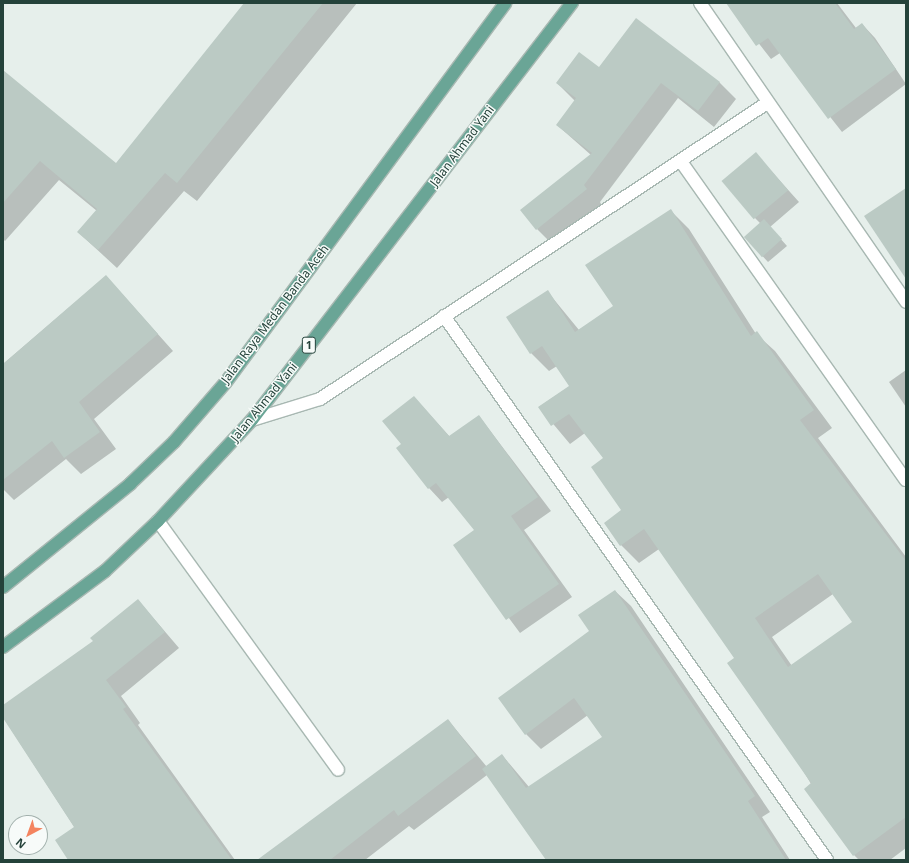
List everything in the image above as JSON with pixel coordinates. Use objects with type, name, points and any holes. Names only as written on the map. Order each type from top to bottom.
[{"type":"main road","name":"Jalan Raya Medan Banda Aceh","points":[[3,587],[130,484],[174,442],[226,382],[505,3]]},
{"type":"main road","name":"Jalan Ahmad Yani","points":[[3,647],[104,571],[158,521],[252,420],[572,3]]},
{"type":"street","points":[[700,3],[767,103],[906,302]]},
{"type":"street","points":[[252,420],[320,399],[444,316],[682,163],[767,103]]},
{"type":"street","points":[[682,163],[906,480]]},
{"type":"street","points":[[444,316],[827,860]]},
{"type":"street","points":[[158,521],[338,770]]},
{"type":"building","points":[[244,3],[323,3],[177,183],[165,173],[98,250],[77,232],[97,209],[40,161],[3,203],[3,70],[116,163]]},
{"type":"building","points":[[726,3],[835,3],[854,29],[862,23],[896,69],[828,119],[768,38],[756,46]]},
{"type":"building","points":[[636,18],[720,82],[698,111],[661,83],[584,185],[587,189],[536,230],[520,210],[592,153],[556,125],[576,98],[556,83],[579,52],[599,67]]},
{"type":"building","points":[[756,152],[788,190],[754,219],[722,181]]},
{"type":"building","points":[[906,188],[906,279],[864,216]]},
{"type":"building","points":[[671,209],[751,336],[757,331],[814,410],[800,420],[906,561],[906,817],[853,856],[804,789],[811,783],[727,663],[734,658],[644,529],[620,546],[604,523],[621,510],[591,467],[603,458],[569,414],[551,426],[538,407],[569,386],[542,346],[530,354],[506,317],[548,290],[575,332],[613,306],[585,265]],"holes":[[[818,574],[852,622],[788,667],[755,618]]]},
{"type":"building","points":[[764,219],[782,239],[762,257],[744,237]]},
{"type":"building","points":[[106,275],[158,334],[79,402],[100,432],[64,458],[52,441],[3,480],[3,364]]},
{"type":"building","points":[[414,396],[449,436],[479,415],[538,497],[511,516],[559,584],[506,620],[453,545],[474,530],[436,483],[428,489],[396,448],[401,444],[382,421]]},
{"type":"building","points":[[615,590],[755,796],[748,801],[786,860],[546,860],[482,769],[502,754],[526,788],[602,737],[574,698],[525,735],[498,698],[589,631],[578,615]]},
{"type":"building","points":[[138,599],[165,632],[106,680],[126,707],[123,709],[232,860],[68,860],[55,840],[74,827],[3,718],[3,705],[93,641],[90,638]]},
{"type":"building","points":[[448,719],[476,756],[398,816],[394,810],[330,860],[257,860]]}]
